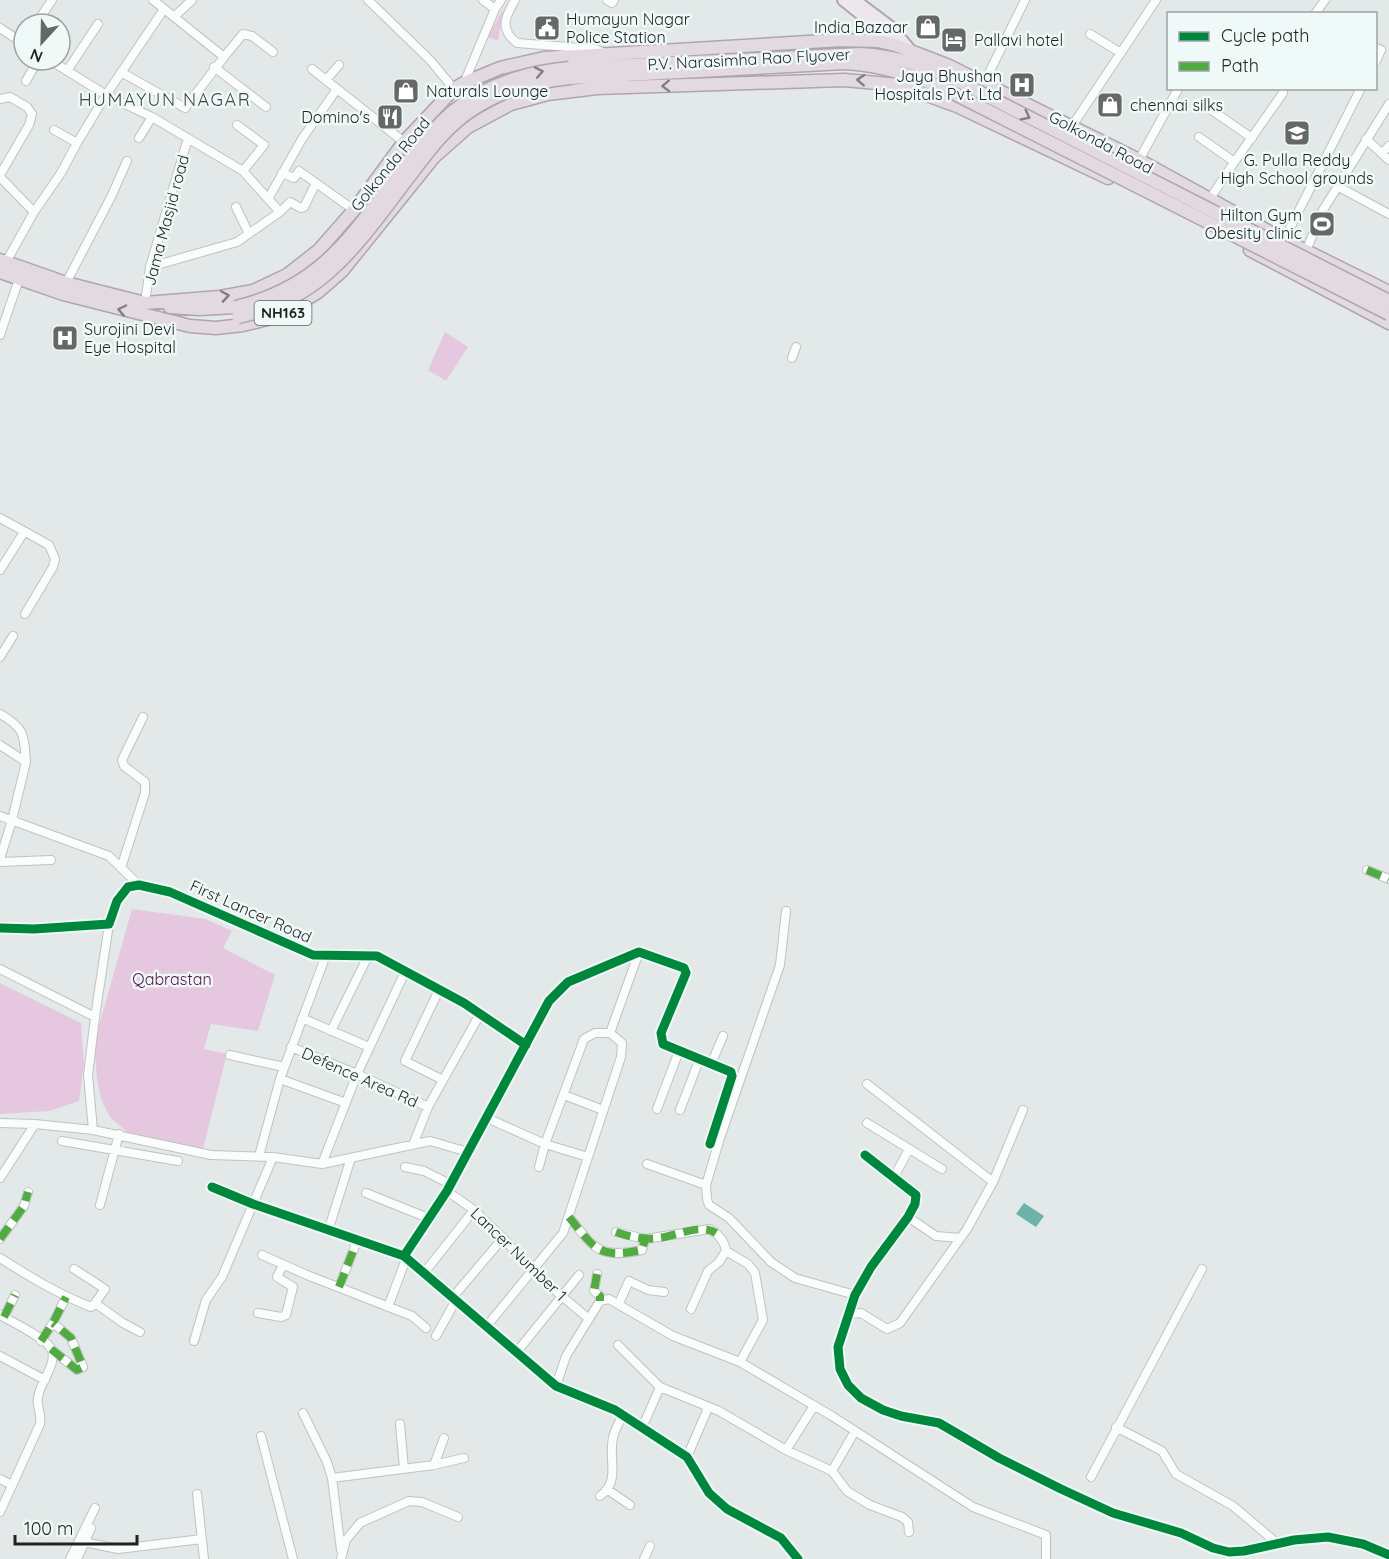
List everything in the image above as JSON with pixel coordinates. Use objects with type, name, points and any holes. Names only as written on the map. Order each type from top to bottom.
[{"type":"highway","name":"Golkonda Road","points":[[2,264],[19,279],[53,291],[147,309],[253,291],[287,275],[319,250],[354,210],[404,142],[459,86],[500,68],[544,58],[842,40],[878,41],[947,65],[1072,126],[1284,240],[1389,292]]},
{"type":"highway","name":"P.V. Narasimha Rao Flyover","points":[[147,309],[198,320],[237,312],[310,276],[326,263],[355,231],[435,129],[468,101],[506,81],[529,74],[569,68],[838,54],[881,55],[901,59],[946,76],[1389,301]]},
{"type":"highway","name":"P.V. Narasimha Rao Flyover","points":[[237,312],[257,313],[279,305],[299,295],[333,270],[363,237],[442,136],[457,121],[491,98],[531,84],[570,78],[844,63],[884,67],[927,80],[1389,314]]},
{"type":"highway","name":"Golkonda Road","points":[[2,264],[147,309],[190,326],[216,328],[243,325],[284,313],[318,292],[342,271],[444,147],[468,127],[511,104],[548,94],[609,88],[786,81],[872,81],[899,85],[957,106],[1226,238],[1389,323]]},
{"type":"highway","points":[[395,154],[420,175]]},
{"type":"highway","points":[[1226,238],[1239,215]]},
{"type":"main road","points":[[843,0],[883,32],[894,45]]},
{"type":"main road","points":[[855,0],[891,27],[912,52]]},
{"type":"street","points":[[153,0],[224,57]]},
{"type":"street","points":[[175,16],[192,0]]},
{"type":"street","points":[[368,0],[459,86],[501,0]]},
{"type":"street","points":[[483,0],[495,9]]},
{"type":"street","points":[[515,0],[507,14],[505,25],[509,37],[518,43],[594,49],[612,54]]},
{"type":"street","points":[[607,0],[612,3],[614,0]]},
{"type":"street","points":[[984,83],[1025,0]]},
{"type":"street","points":[[1072,126],[1156,0]]},
{"type":"street","points":[[2,264],[61,173],[106,95],[164,9]]},
{"type":"street","points":[[72,63],[98,24]]},
{"type":"street","points":[[122,72],[185,108],[214,68],[243,34],[252,36],[273,52]]},
{"type":"street","points":[[1090,34],[1121,53]]},
{"type":"street","points":[[326,80],[339,65]]},
{"type":"street","points":[[214,68],[266,107]]},
{"type":"street","points":[[312,69],[430,163]]},
{"type":"street","points":[[26,81],[31,72]]},
{"type":"street","points":[[69,72],[106,95],[152,117],[243,171],[280,212]]},
{"type":"street","points":[[268,199],[302,139],[337,89]]},
{"type":"street","points":[[1138,160],[1177,90]]},
{"type":"street","points":[[1209,200],[1283,90]]},
{"type":"street","points":[[1284,240],[1360,90]]},
{"type":"street","points":[[0,99],[10,97],[27,107],[32,114],[29,125],[0,176],[34,212]]},
{"type":"street","points":[[1306,251],[1323,210],[1389,104]]},
{"type":"street","points":[[1210,109],[1252,138]]},
{"type":"street","points":[[140,138],[152,117]]},
{"type":"street","points":[[237,124],[264,146],[243,171]]},
{"type":"street","points":[[54,130],[77,142]]},
{"type":"street","points":[[1199,137],[1232,160],[1233,164]]},
{"type":"street","name":"Jama Masjid road","points":[[147,309],[150,267],[188,138]]},
{"type":"street","points":[[1366,139],[1389,160]]},
{"type":"street","points":[[1382,153],[1389,146]]},
{"type":"street","points":[[66,283],[127,161]]},
{"type":"street","points":[[282,173],[294,178],[299,171],[354,210]]},
{"type":"street","points":[[150,267],[237,242],[280,212],[290,202],[301,208],[304,207],[316,183]]},
{"type":"street","points":[[1338,186],[1389,214]]},
{"type":"street","points":[[236,207],[249,234]]},
{"type":"street","points":[[0,335],[19,279]]},
{"type":"street","points":[[792,358],[796,347]]},
{"type":"street","points":[[1,522],[49,545],[55,559],[53,567],[25,614]]},
{"type":"street","points":[[0,570],[24,532]]},
{"type":"street","points":[[0,657],[13,636]]},
{"type":"street","points":[[0,714],[15,722],[21,731],[26,762],[0,860],[51,860]]},
{"type":"street","points":[[121,868],[145,793],[145,782],[124,766],[123,760],[143,717]]},
{"type":"street","points":[[0,745],[26,762]]},
{"type":"street","points":[[0,816],[109,856],[139,885]]},
{"type":"street","points":[[1367,870],[1389,879]]},
{"type":"street","points":[[93,1130],[88,1075],[109,924],[117,901],[128,887],[139,885]]},
{"type":"street","name":"First Lancer Road","points":[[139,885],[170,892],[313,955],[369,954],[377,956],[464,1003],[526,1045]]},
{"type":"street","points":[[786,911],[780,965],[726,1119],[706,1185],[709,1205],[729,1218],[771,1262],[795,1278],[855,1295]]},
{"type":"street","points":[[0,928],[34,929],[109,924]]},
{"type":"street","points":[[610,1033],[639,952]]},
{"type":"street","points":[[388,1307],[405,1257],[449,1187],[549,1001],[568,982],[639,952],[684,968],[686,973],[661,1033],[663,1044],[712,1062],[731,1072],[732,1076],[710,1144]]},
{"type":"street","points":[[331,1031],[369,954]]},
{"type":"street","points":[[259,1156],[279,1079],[326,955]]},
{"type":"street","points":[[0,969],[95,1017]]},
{"type":"street","points":[[321,1164],[357,1074],[405,972]]},
{"type":"street","points":[[440,990],[405,1061],[443,1080]]},
{"type":"street","points":[[413,1144],[428,1107],[480,1014]]},
{"type":"street","points":[[302,1018],[369,1047]]},
{"type":"street","points":[[486,1327],[563,1233],[621,1057],[622,1043],[610,1033],[595,1033],[584,1039],[538,1167]]},
{"type":"street","points":[[712,1062],[723,1036]]},
{"type":"street","name":"Defence Area Rd","points":[[291,1047],[428,1107]]},
{"type":"street","points":[[657,1109],[679,1051]]},
{"type":"street","points":[[230,1055],[284,1068]]},
{"type":"street","points":[[680,1110],[699,1058]]},
{"type":"street","points":[[279,1079],[346,1103]]},
{"type":"street","points":[[867,1084],[993,1182]]},
{"type":"street","points":[[564,1095],[603,1110]]},
{"type":"street","points":[[850,1314],[861,1313],[887,1329],[900,1323],[960,1238],[993,1182],[1023,1110]]},
{"type":"street","points":[[487,1118],[545,1144],[588,1157]]},
{"type":"street","points":[[0,1123],[34,1124],[120,1134],[211,1155],[273,1157],[321,1164],[430,1141],[468,1152]]},
{"type":"street","points":[[867,1123],[942,1169]]},
{"type":"street","points":[[0,1178],[34,1124]]},
{"type":"street","points":[[100,1205],[120,1134]]},
{"type":"street","points":[[62,1141],[178,1161]]},
{"type":"street","points":[[894,1177],[909,1149]]},
{"type":"street","points":[[865,1155],[916,1195],[915,1204],[908,1217],[871,1267],[855,1295],[838,1347],[840,1370],[848,1385],[861,1398],[883,1410],[901,1416],[939,1423],[999,1458],[1082,1499],[1113,1513],[1181,1533],[1213,1548],[1229,1552],[1309,1537],[1328,1537],[1363,1544],[1389,1554]]},
{"type":"street","points":[[194,1341],[206,1300],[222,1277],[273,1157]]},
{"type":"street","points":[[328,1231],[351,1158]]},
{"type":"street","points":[[647,1164],[706,1185]]},
{"type":"street","name":"Lancer Number 1","points":[[405,1167],[424,1171],[449,1187],[503,1238],[533,1271],[589,1319]]},
{"type":"street","points":[[212,1187],[328,1231],[405,1257],[556,1386],[615,1410],[687,1456],[709,1493],[728,1509],[781,1538],[798,1559]]},
{"type":"street","points":[[0,1239],[24,1206],[28,1192]]},
{"type":"street","points":[[366,1193],[428,1218]]},
{"type":"street","points":[[424,1273],[474,1210]]},
{"type":"street","points":[[908,1217],[936,1236],[960,1238]]},
{"type":"street","points":[[567,1220],[591,1244],[604,1252],[626,1253],[642,1250],[645,1239]]},
{"type":"street","points":[[616,1232],[645,1239],[710,1229],[716,1233],[725,1248],[748,1264],[755,1273],[763,1320],[740,1362]]},
{"type":"street","points":[[436,1336],[455,1298],[503,1238]]},
{"type":"street","points":[[339,1287],[357,1241]]},
{"type":"street","points":[[691,1309],[708,1271],[719,1262],[725,1248]]},
{"type":"street","points":[[262,1255],[412,1316],[426,1328]]},
{"type":"street","points":[[0,1258],[48,1288],[91,1307],[105,1289],[74,1269]]},
{"type":"street","points":[[258,1313],[282,1317],[286,1315],[293,1287],[278,1277],[283,1265]]},
{"type":"street","points":[[1091,1477],[1202,1269]]},
{"type":"street","points":[[556,1386],[566,1356],[600,1301],[600,1296],[594,1291],[597,1274]]},
{"type":"street","points":[[516,1353],[579,1275]]},
{"type":"street","points":[[619,1303],[629,1281],[648,1290],[664,1292]]},
{"type":"street","points":[[15,1294],[2,1316],[51,1348],[77,1370],[83,1367],[72,1338],[53,1323]]},
{"type":"street","points":[[41,1341],[66,1297]]},
{"type":"street","points":[[600,1301],[609,1299],[619,1303],[673,1336],[740,1362],[855,1431],[973,1507],[1046,1535],[1046,1559]]},
{"type":"street","points":[[95,1304],[140,1332]]},
{"type":"street","points":[[618,1345],[660,1388],[719,1411],[786,1450],[832,1471],[847,1491],[870,1504],[903,1517],[908,1522],[909,1532]]},
{"type":"street","points":[[0,1511],[40,1424],[38,1395],[52,1361],[51,1348]]},
{"type":"street","points":[[0,1356],[45,1380]]},
{"type":"street","points":[[642,1428],[660,1388]]},
{"type":"street","points":[[786,1450],[814,1406]]},
{"type":"street","points":[[687,1456],[708,1408]]},
{"type":"street","points":[[303,1413],[327,1462],[332,1478],[341,1556]]},
{"type":"street","points":[[600,1496],[608,1490],[613,1474],[612,1439],[622,1416]]},
{"type":"street","points":[[400,1424],[404,1468]]},
{"type":"street","points":[[1116,1427],[1162,1451],[1176,1474],[1233,1506],[1278,1544]]},
{"type":"street","points":[[832,1471],[855,1431]]},
{"type":"street","points":[[261,1436],[292,1559]]},
{"type":"street","points":[[434,1465],[444,1438]]},
{"type":"street","points":[[332,1478],[434,1465],[464,1458]]},
{"type":"street","points":[[0,1479],[12,1485]]},
{"type":"street","points":[[608,1490],[630,1505]]},
{"type":"street","points":[[197,1494],[204,1559]]},
{"type":"street","points":[[341,1556],[346,1540],[360,1523],[409,1501],[422,1502],[458,1516]]},
{"type":"street","points":[[70,1559],[96,1508]]},
{"type":"street","points":[[77,1559],[96,1517]]},
{"type":"street","points":[[84,1542],[118,1549],[202,1539]]},
{"type":"street","points":[[644,1559],[650,1546]]},
{"type":"green space","points":[[503,9],[498,41],[488,37]]},
{"type":"green space","points":[[445,332],[468,347],[446,381],[428,370]]},
{"type":"green space","name":"Qabrastan","points":[[132,909],[206,919],[232,931],[223,948],[275,975],[258,1031],[211,1024],[204,1049],[227,1054],[202,1152],[127,1132],[110,1117],[101,1099],[94,1043]]},
{"type":"green space","points":[[0,983],[81,1023],[84,1064],[79,1101],[49,1111],[0,1114]]},
{"type":"water","points":[[1024,1203],[1044,1216],[1036,1227],[1016,1214]]},
{"type":"marked path","points":[[1367,870],[1389,879]]},
{"type":"marked path","points":[[0,1239],[24,1206],[28,1192]]},
{"type":"marked path","points":[[569,1217],[592,1244],[606,1252],[642,1250],[645,1239]]},
{"type":"marked path","points":[[616,1232],[648,1239],[703,1229],[716,1233]]},
{"type":"marked path","points":[[339,1287],[357,1241]]},
{"type":"marked path","points":[[597,1274],[594,1291],[600,1296],[600,1301]]},
{"type":"marked path","points":[[4,1317],[15,1295]]},
{"type":"marked path","points":[[41,1341],[66,1297]]},
{"type":"marked path","points":[[51,1349],[77,1370],[83,1367],[71,1338],[53,1323]]},
{"type":"cycle path","points":[[0,928],[34,929],[109,924],[117,901],[128,887],[139,885],[170,892],[313,955],[377,956],[464,1003],[526,1045]]},
{"type":"cycle path","points":[[404,1256],[447,1191],[549,1001],[568,982],[639,952],[684,968],[686,973],[661,1033],[663,1044],[731,1072],[732,1076],[710,1144]]},
{"type":"cycle path","points":[[865,1155],[916,1195],[915,1204],[908,1217],[871,1267],[855,1295],[838,1347],[840,1369],[848,1385],[861,1398],[883,1410],[901,1416],[939,1423],[999,1458],[1113,1513],[1181,1533],[1213,1548],[1229,1552],[1244,1551],[1294,1540],[1328,1537],[1363,1544],[1389,1555]]},
{"type":"cycle path","points":[[212,1187],[253,1204],[404,1256],[556,1386],[615,1410],[687,1457],[709,1493],[727,1509],[781,1538],[798,1559]]},
{"type":"place","name":"India Bazaar","points":[[928,27]]},
{"type":"place","name":"Humayun Nagar Police Station","points":[[547,28]]},
{"type":"place","name":"Pallavi hotel","points":[[954,40]]},
{"type":"place","name":"Jaya Bhushan Hospitals Pvt. Ltd","points":[[1022,85]]},
{"type":"place","name":"Naturals Lounge","points":[[406,91]]},
{"type":"place","name":"chennai silks","points":[[1110,105]]},
{"type":"place","name":"Domino's","points":[[390,117]]},
{"type":"place","name":"G. Pulla Reddy High School grounds","points":[[1297,133]]},
{"type":"place","name":"Hilton Gym Obesity clinic","points":[[1322,224]]},
{"type":"place","name":"Surojini Devi Eye Hospital","points":[[65,338]]},
{"type":"district","name":"HUMAYUN NAGAR","points":[[165,100]]}]
